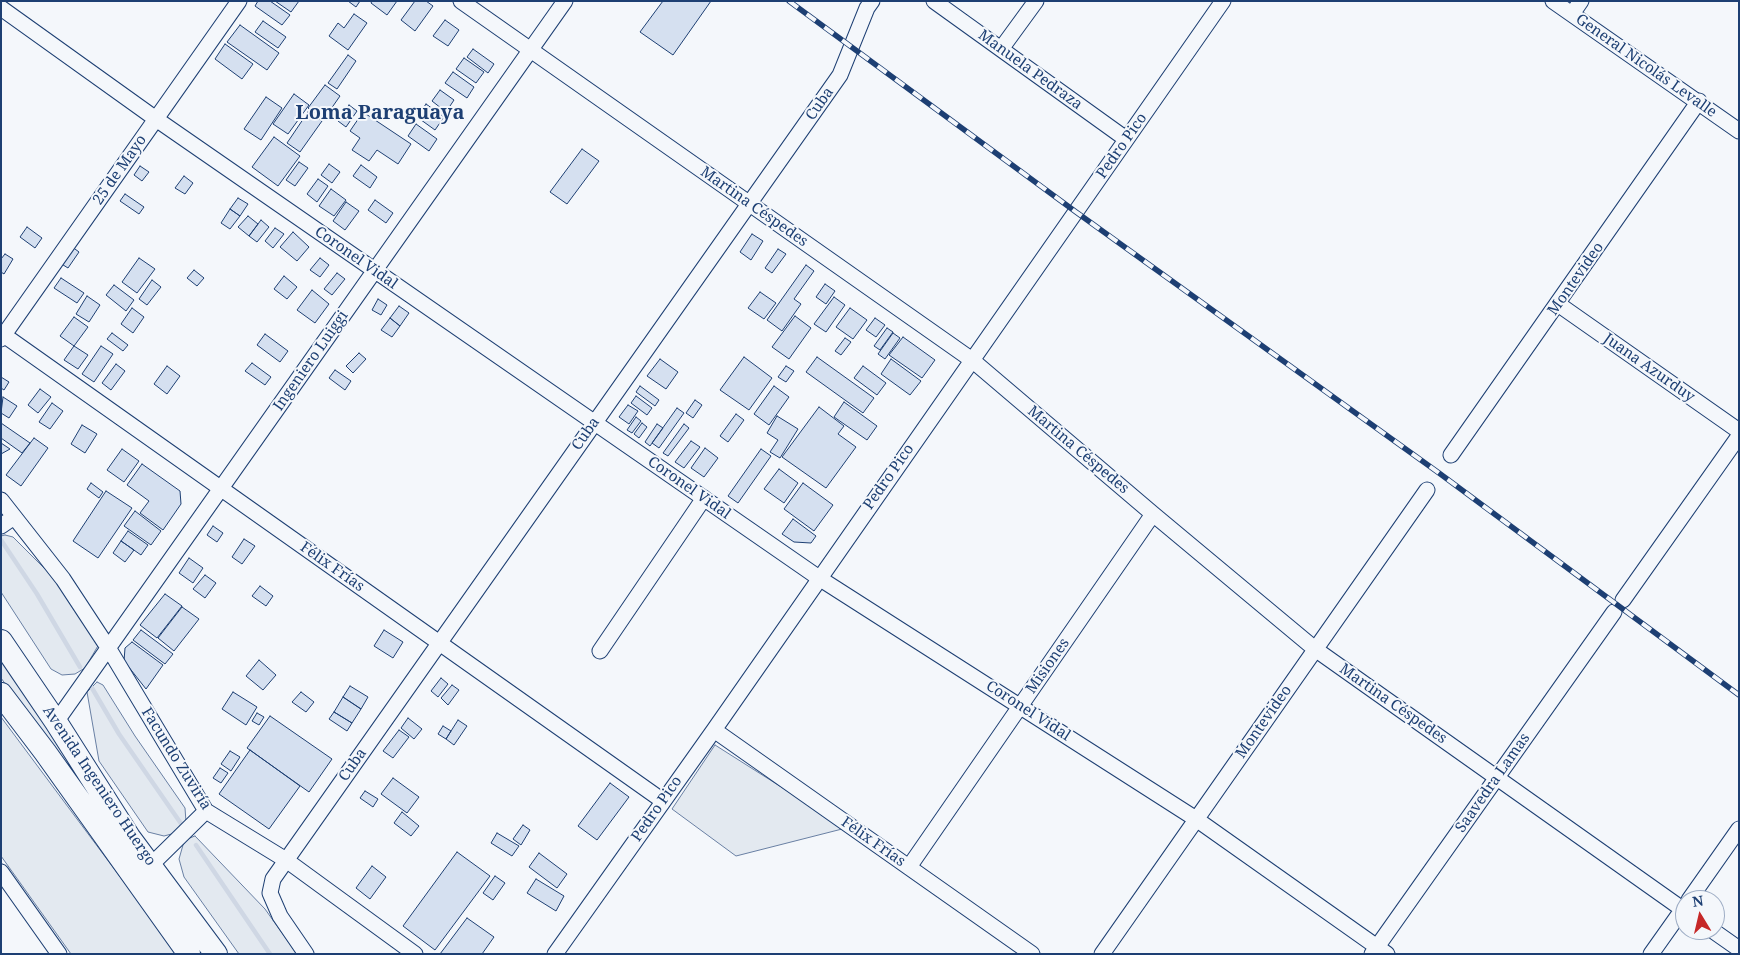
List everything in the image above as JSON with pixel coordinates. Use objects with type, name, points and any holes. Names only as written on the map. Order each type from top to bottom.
[{"type":"highway","name":"Avenida Ingeniero Huergo","points":[[1,641],[56,722],[129,837],[152,865],[216,954]]},
{"type":"highway","name":"Avenida Ingeniero Huergo","points":[[1,694],[45,752],[189,954]]},
{"type":"street","name":"25 de Mayo","points":[[2,336],[238,1]]},
{"type":"street","name":"Martina Céspedes","points":[[461,1],[972,360],[1315,649],[1497,778],[1675,899]]},
{"type":"street","name":"Ingeniero Luiggi","points":[[56,722],[565,1]]},
{"type":"street","name":"Cuba","points":[[306,954],[280,916],[270,893],[273,879],[840,75],[867,8],[872,1]]},
{"type":"street","name":"Manuela Pedraza","points":[[934,1],[1126,139]]},
{"type":"street","points":[[1001,49],[1036,1]]},
{"type":"street","name":"Pedro Pico","points":[[555,954],[714,730],[1223,1]]},
{"type":"street","name":"General Nicolás Levalle","points":[[1553,1],[1739,130]]},
{"type":"street","points":[[1572,14],[1581,1]]},
{"type":"street","name":"Coronel Vidal","points":[[1,8],[156,120],[819,578],[1196,819],[1379,951]]},
{"type":"street","name":"Montevideo","points":[[1451,455],[1699,101]]},
{"type":"street","name":"Juana Azurduy","points":[[1558,304],[1739,432]]},
{"type":"street","name":"Félix Frías","points":[[2,336],[221,488],[663,801]]},
{"type":"street","name":"Saavedra Lamas","points":[[1379,951],[1497,778],[1739,436]]},
{"type":"street","name":"Montevideo","points":[[1102,954],[1427,490]]},
{"type":"street","points":[[600,651],[704,498]]},
{"type":"street","name":"Facundo Zuviría","points":[[1,500],[8,522],[63,579],[109,649],[206,811],[286,860],[416,954]]},
{"type":"street","name":"Misiones","points":[[909,867],[1153,514]]},
{"type":"street","name":"Félix Frías","points":[[714,730],[1032,954]]},
{"type":"street","points":[[152,865],[206,811]]},
{"type":"street","points":[[1696,890],[1739,830]]},
{"type":"street","points":[[1,872],[59,954]]},
{"type":"street","points":[[1651,954],[1675,920]]},
{"type":"street","points":[[1725,939],[1739,949]]},
{"type":"shaded area","points":[[1,536],[13,537],[56,580],[99,644],[85,668],[75,674],[62,675],[51,669],[1,592]]},
{"type":"shaded area","points":[[1,660],[207,954],[200,954],[1,678]]},
{"type":"shaded area","points":[[97,682],[103,685],[135,736],[185,808],[186,822],[179,832],[164,836],[148,832],[99,761],[87,692]]},
{"type":"shaded area","points":[[1,717],[178,954],[71,954],[1,856]]},
{"type":"shaded area","points":[[715,745],[846,828],[736,856],[672,809]]},
{"type":"shaded area","points":[[195,836],[265,909],[297,954],[239,954],[184,877],[179,859],[187,839]]},
{"type":"building","points":[[258,1],[270,1],[290,15],[282,25],[255,6]]},
{"type":"building","points":[[275,1],[299,1],[291,12]]},
{"type":"building","points":[[348,1],[360,1],[356,7]]},
{"type":"building","points":[[372,1],[397,1],[387,15],[371,3]]},
{"type":"building","points":[[415,1],[426,1],[433,6],[415,31],[401,20]]},
{"type":"building","points":[[663,1],[711,1],[673,55],[640,32]]},
{"type":"building","points":[[354,14],[367,23],[348,50],[329,36],[338,23],[344,28]]},
{"type":"building","points":[[445,20],[459,30],[448,46],[433,36]]},
{"type":"building","points":[[263,21],[286,37],[278,48],[255,32]]},
{"type":"building","points":[[240,25],[279,53],[267,70],[227,42]]},
{"type":"building","points":[[225,44],[253,64],[242,79],[215,59]]},
{"type":"building","points":[[473,49],[494,64],[488,73],[467,57]]},
{"type":"building","points":[[348,55],[356,61],[337,89],[328,83]]},
{"type":"building","points":[[464,58],[484,72],[476,83],[456,69]]},
{"type":"building","points":[[453,72],[474,87],[467,98],[445,83]]},
{"type":"building","points":[[325,85],[340,96],[324,119],[308,108]]},
{"type":"building","points":[[440,90],[454,100],[446,112],[432,101]]},
{"type":"building","points":[[294,94],[309,105],[288,134],[273,124]]},
{"type":"building","points":[[266,97],[282,108],[261,140],[244,129]]},
{"type":"building","points":[[426,104],[444,117],[435,130],[417,117]]},
{"type":"building","points":[[349,105],[357,111],[346,127],[338,121]]},
{"type":"building","points":[[308,112],[322,121],[300,152],[287,143]]},
{"type":"building","points":[[363,112],[411,144],[398,164],[377,150],[369,161],[352,150],[360,138],[350,131]]},
{"type":"building","points":[[416,124],[437,139],[429,151],[408,136]]},
{"type":"building","points":[[274,137],[300,156],[278,186],[252,167]]},
{"type":"building","points":[[582,149],[599,161],[567,204],[550,192]]},
{"type":"building","points":[[299,162],[308,168],[295,186],[286,180]]},
{"type":"building","points":[[329,164],[340,172],[332,183],[321,175]]},
{"type":"building","points":[[361,165],[377,177],[370,188],[353,176]]},
{"type":"building","points":[[140,166],[149,172],[142,181],[134,175]]},
{"type":"building","points":[[184,176],[193,183],[185,194],[175,188]]},
{"type":"building","points":[[318,179],[328,186],[317,202],[307,194]]},
{"type":"building","points":[[331,189],[346,200],[334,216],[319,206]]},
{"type":"building","points":[[125,194],[144,207],[139,214],[120,201]]},
{"type":"building","points":[[238,198],[248,204],[240,216],[230,209]]},
{"type":"building","points":[[375,200],[393,213],[386,223],[368,210]]},
{"type":"building","points":[[346,202],[359,211],[345,230],[333,221]]},
{"type":"building","points":[[230,209],[240,216],[230,229],[221,223]]},
{"type":"building","points":[[248,216],[258,224],[249,236],[238,227]]},
{"type":"building","points":[[261,220],[269,227],[257,242],[249,236]]},
{"type":"building","points":[[27,227],[42,238],[35,248],[20,237]]},
{"type":"building","points":[[275,228],[284,234],[273,248],[265,241]]},
{"type":"building","points":[[293,232],[309,247],[297,261],[280,247]]},
{"type":"building","points":[[752,234],[763,241],[751,260],[740,252]]},
{"type":"building","points":[[71,246],[79,252],[68,268],[60,263]]},
{"type":"building","points":[[778,249],[786,254],[772,273],[765,268]]},
{"type":"building","points":[[5,254],[13,259],[4,274],[1,272],[1,259]]},
{"type":"building","points":[[139,258],[155,269],[137,293],[122,282]]},
{"type":"building","points":[[320,258],[329,265],[320,277],[310,270]]},
{"type":"building","points":[[806,265],[814,271],[794,299],[801,304],[782,331],[767,320]]},
{"type":"building","points":[[194,270],[204,278],[197,286],[187,278]]},
{"type":"building","points":[[337,273],[345,279],[332,295],[324,289]]},
{"type":"building","points":[[284,276],[297,287],[287,299],[274,289]]},
{"type":"building","points":[[61,278],[84,293],[77,303],[54,288]]},
{"type":"building","points":[[152,280],[161,287],[147,305],[139,299]]},
{"type":"building","points":[[825,284],[835,291],[826,304],[816,297]]},
{"type":"building","points":[[114,285],[134,300],[126,311],[106,295]]},
{"type":"building","points":[[312,290],[329,304],[315,323],[297,310]]},
{"type":"building","points":[[760,292],[776,303],[764,319],[748,308]]},
{"type":"building","points":[[87,296],[100,305],[89,322],[76,314]]},
{"type":"building","points":[[834,297],[845,305],[826,332],[814,324]]},
{"type":"building","points":[[378,299],[387,305],[381,315],[372,310]]},
{"type":"building","points":[[399,306],[409,313],[400,326],[390,318]]},
{"type":"building","points":[[132,308],[144,317],[133,333],[121,324]]},
{"type":"building","points":[[850,308],[867,320],[853,339],[836,327]]},
{"type":"building","points":[[795,316],[811,328],[789,359],[772,347]]},
{"type":"building","points":[[74,317],[88,327],[74,346],[60,336]]},
{"type":"building","points":[[390,318],[400,326],[392,337],[381,330]]},
{"type":"building","points":[[875,318],[885,325],[876,337],[866,330]]},
{"type":"building","points":[[887,328],[893,332],[880,350],[874,346]]},
{"type":"building","points":[[112,333],[128,345],[123,351],[107,339]]},
{"type":"building","points":[[893,333],[900,338],[885,359],[878,354]]},
{"type":"building","points":[[265,334],[288,351],[280,362],[257,345]]},
{"type":"building","points":[[903,337],[935,360],[922,378],[889,355]]},
{"type":"building","points":[[845,338],[851,342],[841,355],[835,351]]},
{"type":"building","points":[[74,346],[88,355],[78,369],[64,360]]},
{"type":"building","points":[[101,346],[113,354],[94,382],[82,374]]},
{"type":"building","points":[[359,353],[366,359],[353,373],[346,366]]},
{"type":"building","points":[[744,357],[772,378],[749,410],[720,390]]},
{"type":"building","points":[[817,357],[874,398],[863,413],[806,372]]},
{"type":"building","points":[[660,359],[678,372],[666,389],[647,376]]},
{"type":"building","points":[[891,359],[921,381],[910,395],[881,374]]},
{"type":"building","points":[[252,363],[271,377],[265,385],[245,371]]},
{"type":"building","points":[[116,364],[125,371],[111,390],[102,383]]},
{"type":"building","points":[[167,366],[180,376],[167,394],[154,384]]},
{"type":"building","points":[[786,366],[794,371],[786,382],[778,377]]},
{"type":"building","points":[[863,366],[886,383],[877,395],[854,378]]},
{"type":"building","points":[[335,370],[351,381],[345,390],[329,378]]},
{"type":"building","points":[[1,377],[9,382],[4,390],[1,388]]},
{"type":"building","points":[[640,386],[659,400],[655,406],[636,392]]},
{"type":"building","points":[[774,386],[789,397],[769,425],[754,414]]},
{"type":"building","points":[[40,389],[51,397],[38,413],[28,405]]},
{"type":"building","points":[[636,396],[652,408],[647,415],[631,403]]},
{"type":"building","points":[[3,397],[17,406],[9,418],[1,413]]},
{"type":"building","points":[[695,400],[702,405],[693,418],[686,413]]},
{"type":"building","points":[[844,402],[877,426],[867,440],[834,417]]},
{"type":"building","points":[[52,403],[63,411],[50,429],[39,422]]},
{"type":"building","points":[[628,405],[638,411],[629,424],[619,417]]},
{"type":"building","points":[[819,407],[844,426],[838,434],[856,447],[826,488],[782,457]]},
{"type":"building","points":[[677,408],[684,413],[659,448],[652,443]]},
{"type":"building","points":[[736,414],[744,420],[728,442],[720,436]]},
{"type":"building","points":[[777,416],[798,429],[780,458],[770,452],[778,440],[767,433]]},
{"type":"building","points":[[636,417],[641,421],[632,433],[627,430]]},
{"type":"building","points":[[1,423],[30,443],[22,453],[1,438]]},
{"type":"building","points":[[642,423],[647,427],[639,438],[634,434]]},
{"type":"building","points":[[657,424],[663,428],[650,446],[645,442]]},
{"type":"building","points":[[684,424],[689,428],[668,456],[663,453]]},
{"type":"building","points":[[82,425],[97,434],[85,453],[71,444]]},
{"type":"building","points":[[34,438],[48,448],[21,486],[6,475]]},
{"type":"building","points":[[691,441],[700,447],[684,468],[675,462]]},
{"type":"building","points":[[1,443],[10,449],[1,454]]},
{"type":"building","points":[[705,448],[718,458],[704,477],[691,468]]},
{"type":"building","points":[[122,449],[139,461],[124,482],[107,470]]},
{"type":"building","points":[[761,449],[771,456],[738,503],[728,496]]},
{"type":"building","points":[[142,464],[180,491],[181,504],[163,530],[140,513],[149,501],[127,485]]},
{"type":"building","points":[[779,469],[798,483],[784,503],[764,489]]},
{"type":"building","points":[[91,483],[103,492],[99,498],[87,489]]},
{"type":"building","points":[[803,483],[833,505],[814,531],[784,509]]},
{"type":"building","points":[[106,491],[132,508],[98,558],[73,541]]},
{"type":"building","points":[[135,511],[161,531],[151,545],[124,526]]},
{"type":"building","points":[[793,519],[816,536],[811,543],[794,542],[782,534]]},
{"type":"building","points":[[213,526],[223,533],[217,542],[207,535]]},
{"type":"building","points":[[128,531],[148,545],[141,555],[121,541]]},
{"type":"building","points":[[244,539],[255,546],[242,564],[232,557]]},
{"type":"building","points":[[121,541],[134,550],[125,562],[113,553]]},
{"type":"building","points":[[189,558],[203,568],[193,583],[179,573]]},
{"type":"building","points":[[205,575],[216,583],[205,598],[193,589]]},
{"type":"building","points":[[260,586],[273,596],[266,606],[252,596]]},
{"type":"building","points":[[165,594],[182,606],[157,638],[140,625]]},
{"type":"building","points":[[182,607],[199,619],[174,651],[158,638]]},
{"type":"building","points":[[141,630],[173,654],[165,664],[133,640]]},
{"type":"building","points":[[384,630],[403,642],[393,658],[374,646]]},
{"type":"building","points":[[132,642],[163,665],[146,689],[124,661],[125,648]]},
{"type":"building","points":[[259,660],[276,675],[263,690],[246,676]]},
{"type":"building","points":[[441,678],[448,684],[438,697],[431,691]]},
{"type":"building","points":[[452,685],[459,690],[448,705],[441,698]]},
{"type":"building","points":[[350,686],[368,697],[361,709],[343,697]]},
{"type":"building","points":[[233,692],[257,707],[246,725],[222,709]]},
{"type":"building","points":[[301,692],[314,702],[306,712],[292,702]]},
{"type":"building","points":[[343,697],[361,709],[352,723],[334,712]]},
{"type":"building","points":[[334,712],[352,723],[347,731],[329,719]]},
{"type":"building","points":[[257,713],[264,717],[259,725],[252,721]]},
{"type":"building","points":[[270,716],[332,759],[309,792],[247,748]]},
{"type":"building","points":[[408,718],[422,729],[414,739],[401,728]]},
{"type":"building","points":[[458,720],[467,726],[454,745],[446,739]]},
{"type":"building","points":[[443,726],[451,731],[446,739],[438,734]]},
{"type":"building","points":[[399,730],[409,737],[393,758],[383,751]]},
{"type":"building","points":[[250,750],[300,786],[269,829],[219,794]]},
{"type":"building","points":[[230,751],[240,757],[231,771],[221,764]]},
{"type":"building","points":[[220,768],[228,773],[221,783],[213,778]]},
{"type":"building","points":[[393,778],[419,797],[407,813],[381,794]]},
{"type":"building","points":[[610,783],[629,797],[597,840],[578,826]]},
{"type":"building","points":[[365,791],[378,799],[373,807],[360,798]]},
{"type":"building","points":[[402,812],[419,826],[411,836],[394,823]]},
{"type":"building","points":[[523,825],[530,830],[521,845],[513,839]]},
{"type":"building","points":[[497,833],[519,846],[512,856],[491,843]]},
{"type":"building","points":[[457,852],[490,876],[435,950],[403,926]]},
{"type":"building","points":[[539,853],[567,874],[557,888],[529,867]]},
{"type":"building","points":[[372,866],[386,877],[370,899],[356,888]]},
{"type":"building","points":[[495,876],[505,883],[493,900],[483,893]]},
{"type":"building","points":[[536,879],[564,896],[556,911],[527,893]]},
{"type":"building","points":[[467,918],[494,937],[482,954],[440,954]]},
{"type":"waterway","points":[[1,540],[37,594],[80,667]]},
{"type":"waterway","points":[[92,688],[119,734],[182,825]]},
{"type":"waterway","points":[[196,845],[270,954]]},
{"type":"railway","points":[[789,1],[1076,212],[1439,473],[1739,695]]},
{"type":"district","name":"Loma Paraguaya","points":[[380,113]]}]
